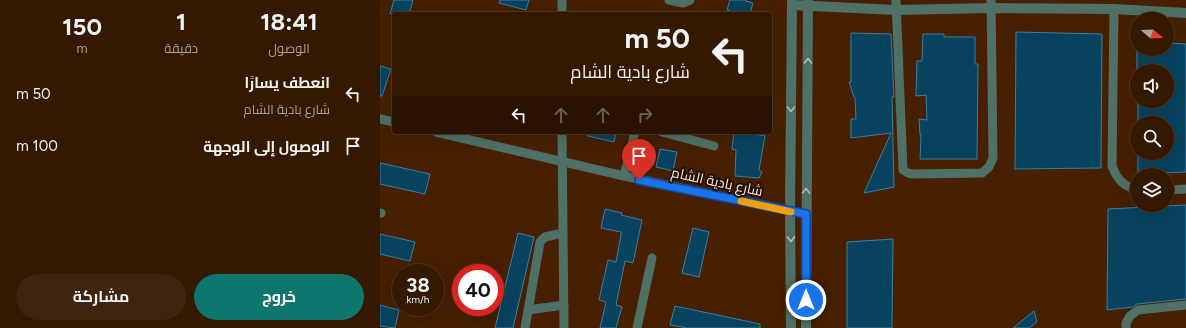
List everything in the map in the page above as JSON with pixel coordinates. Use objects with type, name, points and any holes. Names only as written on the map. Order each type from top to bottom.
[{"type":"street","points":[[562,0],[562,12]]},
{"type":"street","points":[[669,0],[683,3],[690,0]]},
{"type":"street","points":[[792,328],[790,212],[792,2],[896,5],[991,4],[1186,12]]},
{"type":"street","points":[[806,328],[808,3]]},
{"type":"street","points":[[896,5],[903,170],[913,174],[924,174],[982,173],[989,167],[992,158],[991,4]]},
{"type":"street","points":[[1114,9],[1112,166],[1117,177],[1123,184],[1130,187]]},
{"type":"street","points":[[380,119],[392,122]]},
{"type":"street","name":"شارع بادية الشام","points":[[444,134],[624,176],[790,212],[806,214]]},
{"type":"street","points":[[562,134],[564,328]]},
{"type":"street","points":[[624,176],[634,134]]},
{"type":"street","points":[[669,134],[714,146]]},
{"type":"street","points":[[1174,189],[1186,188]]},
{"type":"street","points":[[525,328],[540,242],[545,237],[563,233]]},
{"type":"street","points":[[637,328],[652,258]]},
{"type":"street","points":[[528,310],[564,305]]},
{"type":"street","points":[[1126,328],[1126,323],[1130,316],[1138,310],[1186,305]]},
{"type":"building","points":[[394,0],[413,0],[410,12],[392,12],[392,14],[390,14]]},
{"type":"building","points":[[500,0],[529,0],[526,10],[499,3]]},
{"type":"building","points":[[730,0],[746,0],[753,3],[751,12],[728,12],[729,10],[727,10]]},
{"type":"building","points":[[1016,32],[1102,34],[1101,168],[1015,169]]},
{"type":"building","points":[[851,33],[891,34],[894,97],[892,97],[894,187],[864,193],[891,133],[851,138],[851,119],[856,119],[855,97],[849,82],[851,82]]},
{"type":"building","points":[[923,34],[944,34],[944,37],[975,37],[975,64],[978,64],[977,159],[920,159],[921,135],[919,119],[927,120],[926,95],[916,96],[917,61],[922,61]]},
{"type":"building","points":[[1174,43],[1186,44],[1186,172],[1174,172],[1174,168],[1138,168],[1138,160],[1174,160],[1174,116],[1138,116],[1138,108],[1174,108],[1174,64],[1137,64],[1137,56],[1174,56]]},
{"type":"building","points":[[380,66],[391,69],[382,96],[380,96]]},
{"type":"building","points":[[588,134],[616,134],[614,142],[588,136]]},
{"type":"building","points":[[734,134],[754,134],[765,136],[759,170],[762,172],[759,178],[735,176],[736,150],[732,149]]},
{"type":"building","points":[[660,149],[677,152],[673,171],[656,167]]},
{"type":"building","points":[[380,163],[430,174],[425,194],[380,184]]},
{"type":"building","points":[[1186,205],[1186,299],[1137,304],[1133,307],[1107,310],[1108,209],[1130,208],[1130,212],[1174,212],[1174,206]]},
{"type":"building","points":[[605,209],[642,220],[633,263],[625,261],[616,305],[622,307],[616,328],[600,328],[606,302],[599,300],[608,260],[616,262],[621,235],[621,232],[601,228]]},
{"type":"building","points":[[693,228],[709,232],[699,277],[682,273]]},
{"type":"building","points":[[518,233],[534,237],[513,328],[495,328],[498,316],[504,316],[504,291]]},
{"type":"building","points":[[380,234],[415,242],[410,261],[380,254]]},
{"type":"building","points":[[893,239],[892,328],[847,328],[847,242]]},
{"type":"building","points":[[380,305],[392,308],[392,316],[398,316],[395,328],[380,326]]},
{"type":"building","points":[[675,306],[760,324],[760,328],[687,328],[670,325]]},
{"type":"building","points":[[1034,311],[1037,322],[1029,328],[1013,328]]},
{"type":"slow traffic","points":[[741,201],[791,212]]},
{"type":"route","points":[[639,180],[790,212],[806,214],[806,300]]}]
